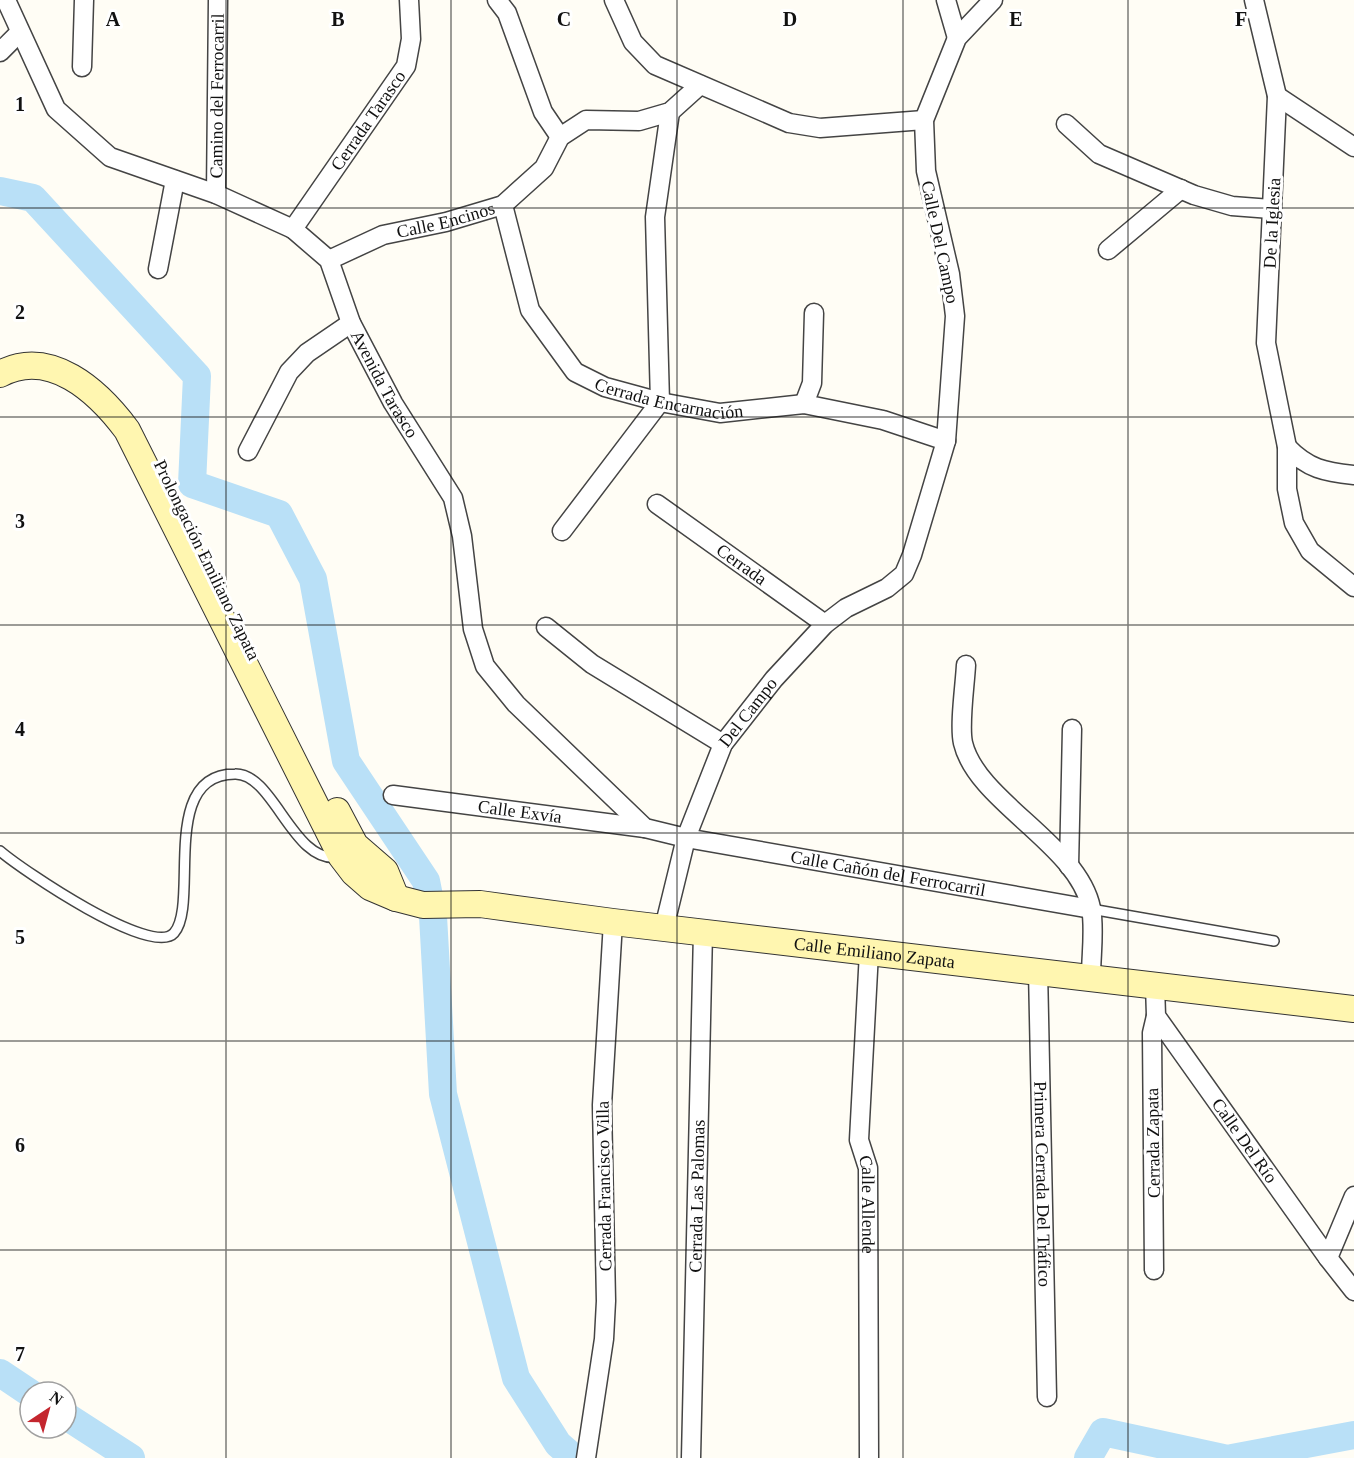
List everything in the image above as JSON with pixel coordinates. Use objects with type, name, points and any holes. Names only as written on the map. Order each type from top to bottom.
[{"type":"main road","name":"Prolongación Emiliano Zapata","points":[[0,359],[10,353],[38,352],[65,358],[98,377],[120,395],[138,421],[276,699],[348,851]]},
{"type":"main road","name":"Prolongación Emiliano Zapata","points":[[0,374],[14,366],[37,365],[60,371],[89,388],[109,405],[127,430],[348,851]]},
{"type":"main road","name":"Calle Emiliano Zapata","points":[[348,851],[385,871],[396,898],[423,905],[480,903],[613,922],[1038,970],[1354,1009]]},
{"type":"street","points":[[6,0],[56,109],[110,157],[216,194],[293,229],[329,260]]},
{"type":"street","points":[[82,67],[84,0]]},
{"type":"street","name":"Cerrada Tarasco","points":[[293,229],[406,66],[411,39],[409,0]]},
{"type":"street","points":[[497,0],[507,13],[543,112],[560,137]]},
{"type":"street","points":[[614,0],[633,42],[655,65],[789,123],[820,128],[924,120]]},
{"type":"street","points":[[946,0],[957,38]]},
{"type":"street","points":[[957,38],[993,0]]},
{"type":"street","name":"De la Iglesia","points":[[1254,0],[1277,96],[1278,130],[1271,209],[1266,343],[1287,447],[1287,489],[1294,523],[1310,551],[1354,587]]},
{"type":"street","name":"Camino del Ferrocarril","points":[[214,2],[216,194]]},
{"type":"street","points":[[0,52],[21,32]]},
{"type":"street","name":"Calle Del Campo","points":[[912,555],[946,441],[955,316],[950,274],[926,171],[924,120],[957,38]]},
{"type":"street","name":"Calle Encinos","points":[[329,260],[383,235],[446,222],[502,205],[544,168],[560,137],[586,120],[639,121],[670,112],[700,85]]},
{"type":"street","points":[[1277,96],[1354,147]]},
{"type":"street","points":[[562,531],[660,402],[655,217],[670,112]]},
{"type":"street","points":[[1065,124],[1099,154],[1181,189],[1232,206],[1271,209]]},
{"type":"street","points":[[158,269],[175,180]]},
{"type":"street","points":[[1108,250],[1181,189]]},
{"type":"street","name":"Cerrada Encarnación","points":[[502,205],[530,310],[574,372],[605,387],[660,402],[720,413],[804,404],[883,420],[946,441]]},
{"type":"street","name":"Avenida Tarasco","points":[[329,260],[351,323],[393,403],[453,498],[462,536],[473,629],[485,666],[516,705],[645,828],[686,838]]},
{"type":"street","points":[[804,404],[812,383],[814,313]]},
{"type":"street","points":[[248,451],[289,372],[307,353],[351,323]]},
{"type":"street","points":[[1287,447],[1302,462],[1329,472],[1354,474]]},
{"type":"street","name":"Cerrada","points":[[657,504],[825,624]]},
{"type":"street","name":"Del Campo","points":[[664,928],[686,838],[723,744],[774,679],[825,624],[846,608],[887,588],[904,574],[912,555]]},
{"type":"street","points":[[546,627],[592,664],[723,744]]},
{"type":"street","points":[[966,665],[963,742],[974,769],[1069,866],[1082,884],[1091,909],[1091,977]]},
{"type":"street","points":[[1069,866],[1072,729]]},
{"type":"street","name":"Calle Exvía","points":[[393,795],[645,828]]},
{"type":"street","name":"Calle Cañón del Ferrocarril","points":[[686,838],[1091,909]]},
{"type":"street","name":"Cerrada Francisco Villa","points":[[587,1453],[606,1301],[602,1105],[613,922]]},
{"type":"street","name":"Cerrada Las Palomas","points":[[691,1458],[703,932]]},
{"type":"street","name":"Calle Allende","points":[[869,952],[859,1140],[868,1168],[869,1458]]},
{"type":"street","name":"Primera Cerrada Del Tráfico","points":[[1038,970],[1047,1398]]},
{"type":"street","points":[[1155,984],[1156,1016]]},
{"type":"street","name":"Calle Del Río","points":[[1156,1016],[1328,1258],[1354,1291]]},
{"type":"street","name":"Cerrada Zapata","points":[[1154,1270],[1152,1033],[1156,1016]]},
{"type":"street","points":[[1328,1258],[1354,1196]]},
{"type":"lane","points":[[0,850],[19,868],[70,899],[145,936],[160,939],[174,934],[181,920],[185,836],[200,791],[215,776],[237,773],[255,782],[314,853],[328,859],[348,851]]},
{"type":"lane","points":[[1091,909],[1274,941]]},
{"type":"waterway","points":[[0,191],[33,198],[197,376],[192,484],[279,514],[313,579],[346,761],[426,881],[433,916],[443,1094],[516,1378],[558,1444],[574,1458]]},
{"type":"waterway","points":[[0,1373],[18,1385]]},
{"type":"waterway","points":[[78,1424],[131,1458]]},
{"type":"waterway","points":[[1088,1458],[1103,1432],[1223,1458]]},
{"type":"waterway","points":[[1232,1458],[1354,1435]]}]
